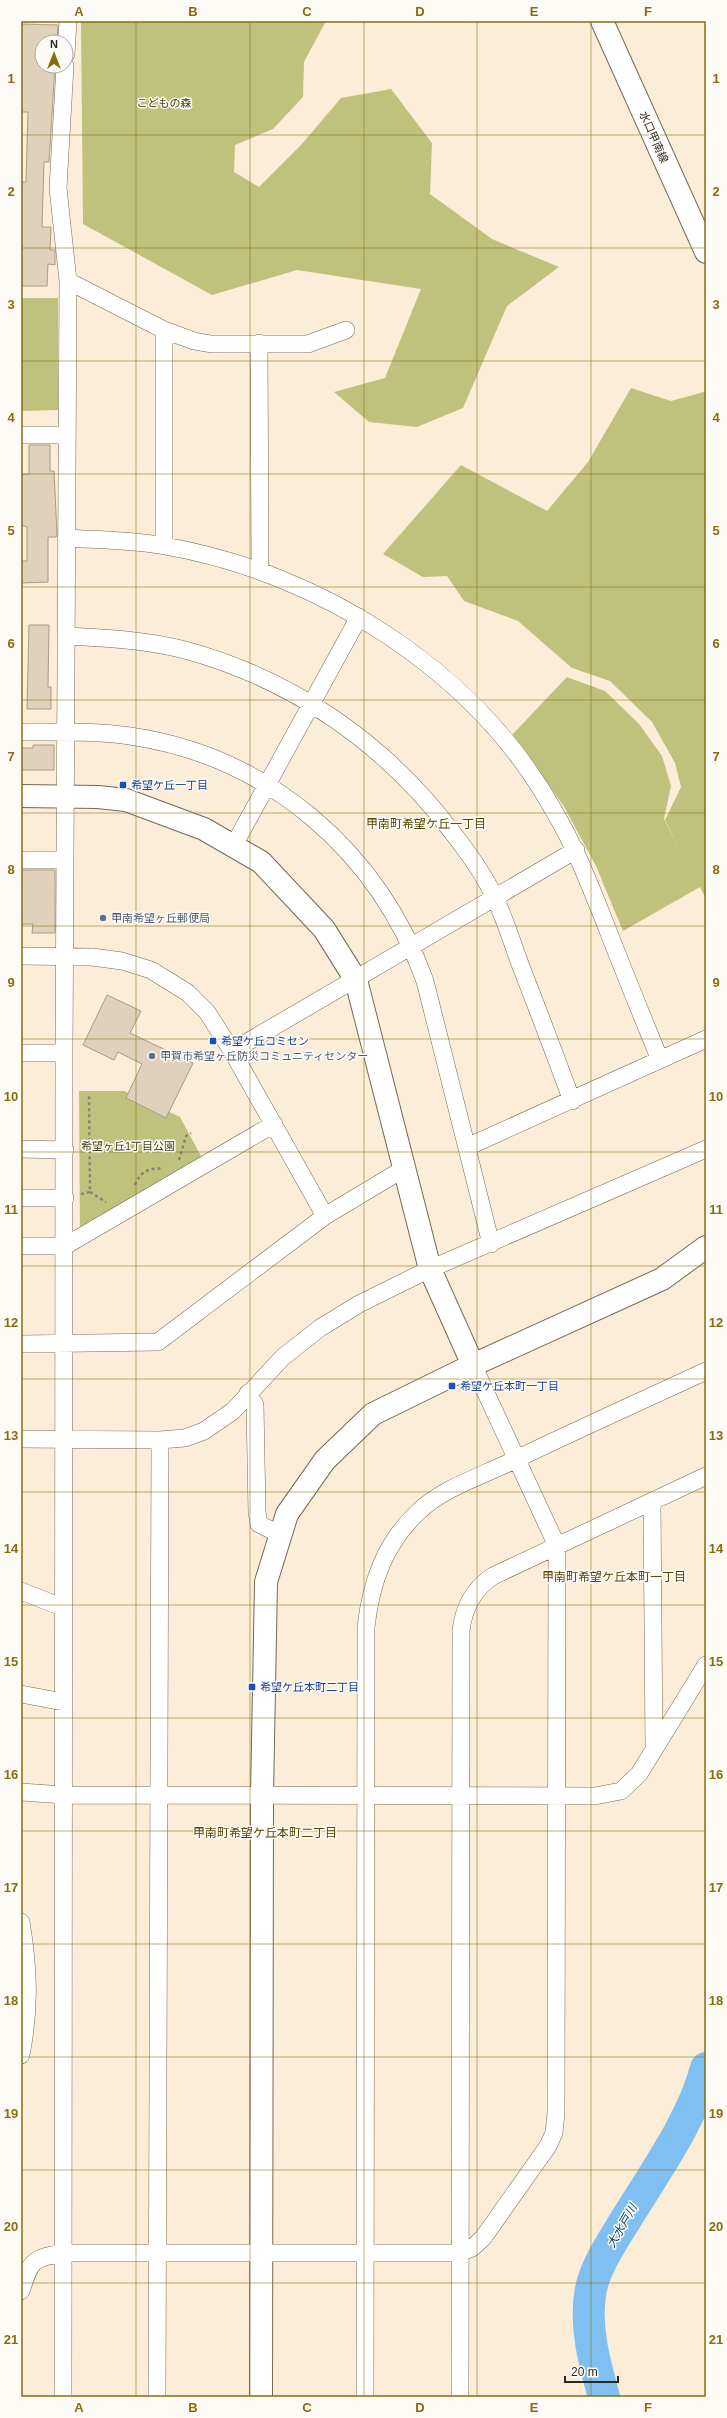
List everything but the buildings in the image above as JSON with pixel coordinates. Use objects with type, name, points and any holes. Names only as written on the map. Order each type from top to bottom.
[{"type":"street","points":[[67,34],[68,21]]},
{"type":"street","name":"水口甲南線","points":[[602,21],[706,252]]},
{"type":"street","points":[[63,2397],[63,1702],[65,1344],[64,1053],[67,732],[66,435],[68,281],[58,188],[65,74]]},
{"type":"street","points":[[68,281],[164,330],[194,341],[211,344],[308,344],[346,330]]},
{"type":"street","points":[[164,330],[164,545]]},
{"type":"street","points":[[259,343],[260,571]]},
{"type":"street","points":[[21,435],[66,435]]},
{"type":"street","points":[[66,538],[164,545],[213,557],[260,571],[293,584],[359,617],[432,669],[483,715],[531,776],[553,809],[576,850],[660,1060]]},
{"type":"street","points":[[234,845],[359,617]]},
{"type":"street","points":[[66,636],[116,638],[184,650],[245,670],[311,703],[348,728],[427,798],[465,848],[495,897],[572,1100]]},
{"type":"street","points":[[21,732],[110,734],[150,740],[212,758],[267,785],[313,818],[353,858],[379,889],[413,947],[425,981],[491,1244]]},
{"type":"street","points":[[21,796],[98,796],[126,800],[177,817],[234,845],[261,862],[309,910],[324,929],[356,980],[430,1269],[557,1546],[555,2128],[548,2146],[483,2238],[472,2248],[460,2253],[64,2253],[44,2256],[29,2266],[21,2291]]},
{"type":"street","points":[[232,1051],[413,947],[576,850]]},
{"type":"street","points":[[21,860],[65,860]]},
{"type":"street","points":[[21,956],[65,956],[122,961],[150,970],[177,984],[207,1012],[232,1051],[325,1216]]},
{"type":"street","points":[[467,1147],[706,1039]]},
{"type":"street","points":[[21,1053],[64,1053]]},
{"type":"street","points":[[21,1246],[65,1246],[274,1124]]},
{"type":"street","points":[[21,1149],[65,1150]]},
{"type":"street","points":[[21,1439],[160,1440],[185,1438],[204,1431],[233,1411],[248,1392],[283,1357],[320,1328],[358,1304],[430,1269],[491,1244],[706,1149]]},
{"type":"street","points":[[21,1344],[158,1342],[325,1216],[405,1168]]},
{"type":"street","points":[[21,1198],[65,1198]]},
{"type":"street","points":[[261,2397],[262,1796],[266,1582],[287,1514],[325,1460],[373,1414],[473,1365],[662,1279],[706,1247]]},
{"type":"street","points":[[365,2397],[366,1627],[368,1603],[378,1570],[394,1540],[418,1512],[432,1500],[517,1458],[706,1371]]},
{"type":"street","points":[[248,1392],[256,1405],[257,1512],[259,1524],[281,1535]]},
{"type":"street","points":[[157,2397],[160,1440]]},
{"type":"street","points":[[460,2397],[462,1795],[461,1630],[464,1612],[472,1596],[484,1581],[706,1476]]},
{"type":"street","points":[[652,1502],[654,1749]]},
{"type":"street","points":[[21,1591],[64,1608]]},
{"type":"street","points":[[21,1792],[64,1795],[159,1794],[262,1796],[366,1794],[595,1796],[621,1790],[639,1774],[706,1665]]},
{"type":"street","points":[[21,1694],[63,1702]]},
{"type":"street","points":[[21,1922],[28,1963],[27,2023],[21,2055]]},
{"type":"path","points":[[65,1198],[90,1192],[89,1094]]},
{"type":"green space","name":"こどもの森","points":[[81,21],[326,21],[304,62],[303,97],[273,129],[235,145],[234,172],[259,187],[301,145],[341,98],[391,89],[432,143],[430,194],[492,239],[559,267],[507,306],[463,408],[417,427],[369,422],[334,392],[385,378],[421,289],[297,270],[212,295],[83,224]]},
{"type":"green space","points":[[21,298],[58,298],[58,410],[21,411]]},
{"type":"green space","points":[[631,388],[671,401],[704,392],[706,396],[706,899],[700,887],[623,931],[596,866],[563,805],[512,735],[567,677],[605,691],[639,724],[662,756],[671,786],[664,819],[681,852],[665,820],[681,787],[675,763],[652,722],[610,681],[572,668],[518,621],[464,601],[447,576],[423,577],[383,554],[461,465],[547,511],[588,462]]},
{"type":"green space","name":"希望ヶ丘1丁目公園","points":[[79,1091],[124,1091],[180,1117],[202,1158],[80,1232]]},
{"type":"waterway","name":"大水戸川","points":[[604,2397],[592,2347],[589,2321],[590,2295],[595,2276],[598,2267],[608,2249],[681,2128],[700,2088],[706,2068]]},
{"type":"place","name":"希望ケ丘一丁目","points":[[123,785]]},
{"type":"place","name":"甲南希望ヶ丘郵便局","points":[[103,918]]},
{"type":"place","name":"希望ケ丘コミセン","points":[[213,1041]]},
{"type":"place","name":"甲賀市希望ヶ丘防災コミュニティセンター","points":[[152,1056]]},
{"type":"place","name":"希望ケ丘本町一丁目","points":[[452,1386]]},
{"type":"place","name":"希望ケ丘本町二丁目","points":[[252,1687]]},
{"type":"district","name":"甲南町希望ケ丘一丁目","points":[[426,824]]},
{"type":"district","name":"甲南町希望ケ丘本町一丁目","points":[[614,1577]]},
{"type":"district","name":"甲南町希望ケ丘本町二丁目","points":[[265,1833]]}]
